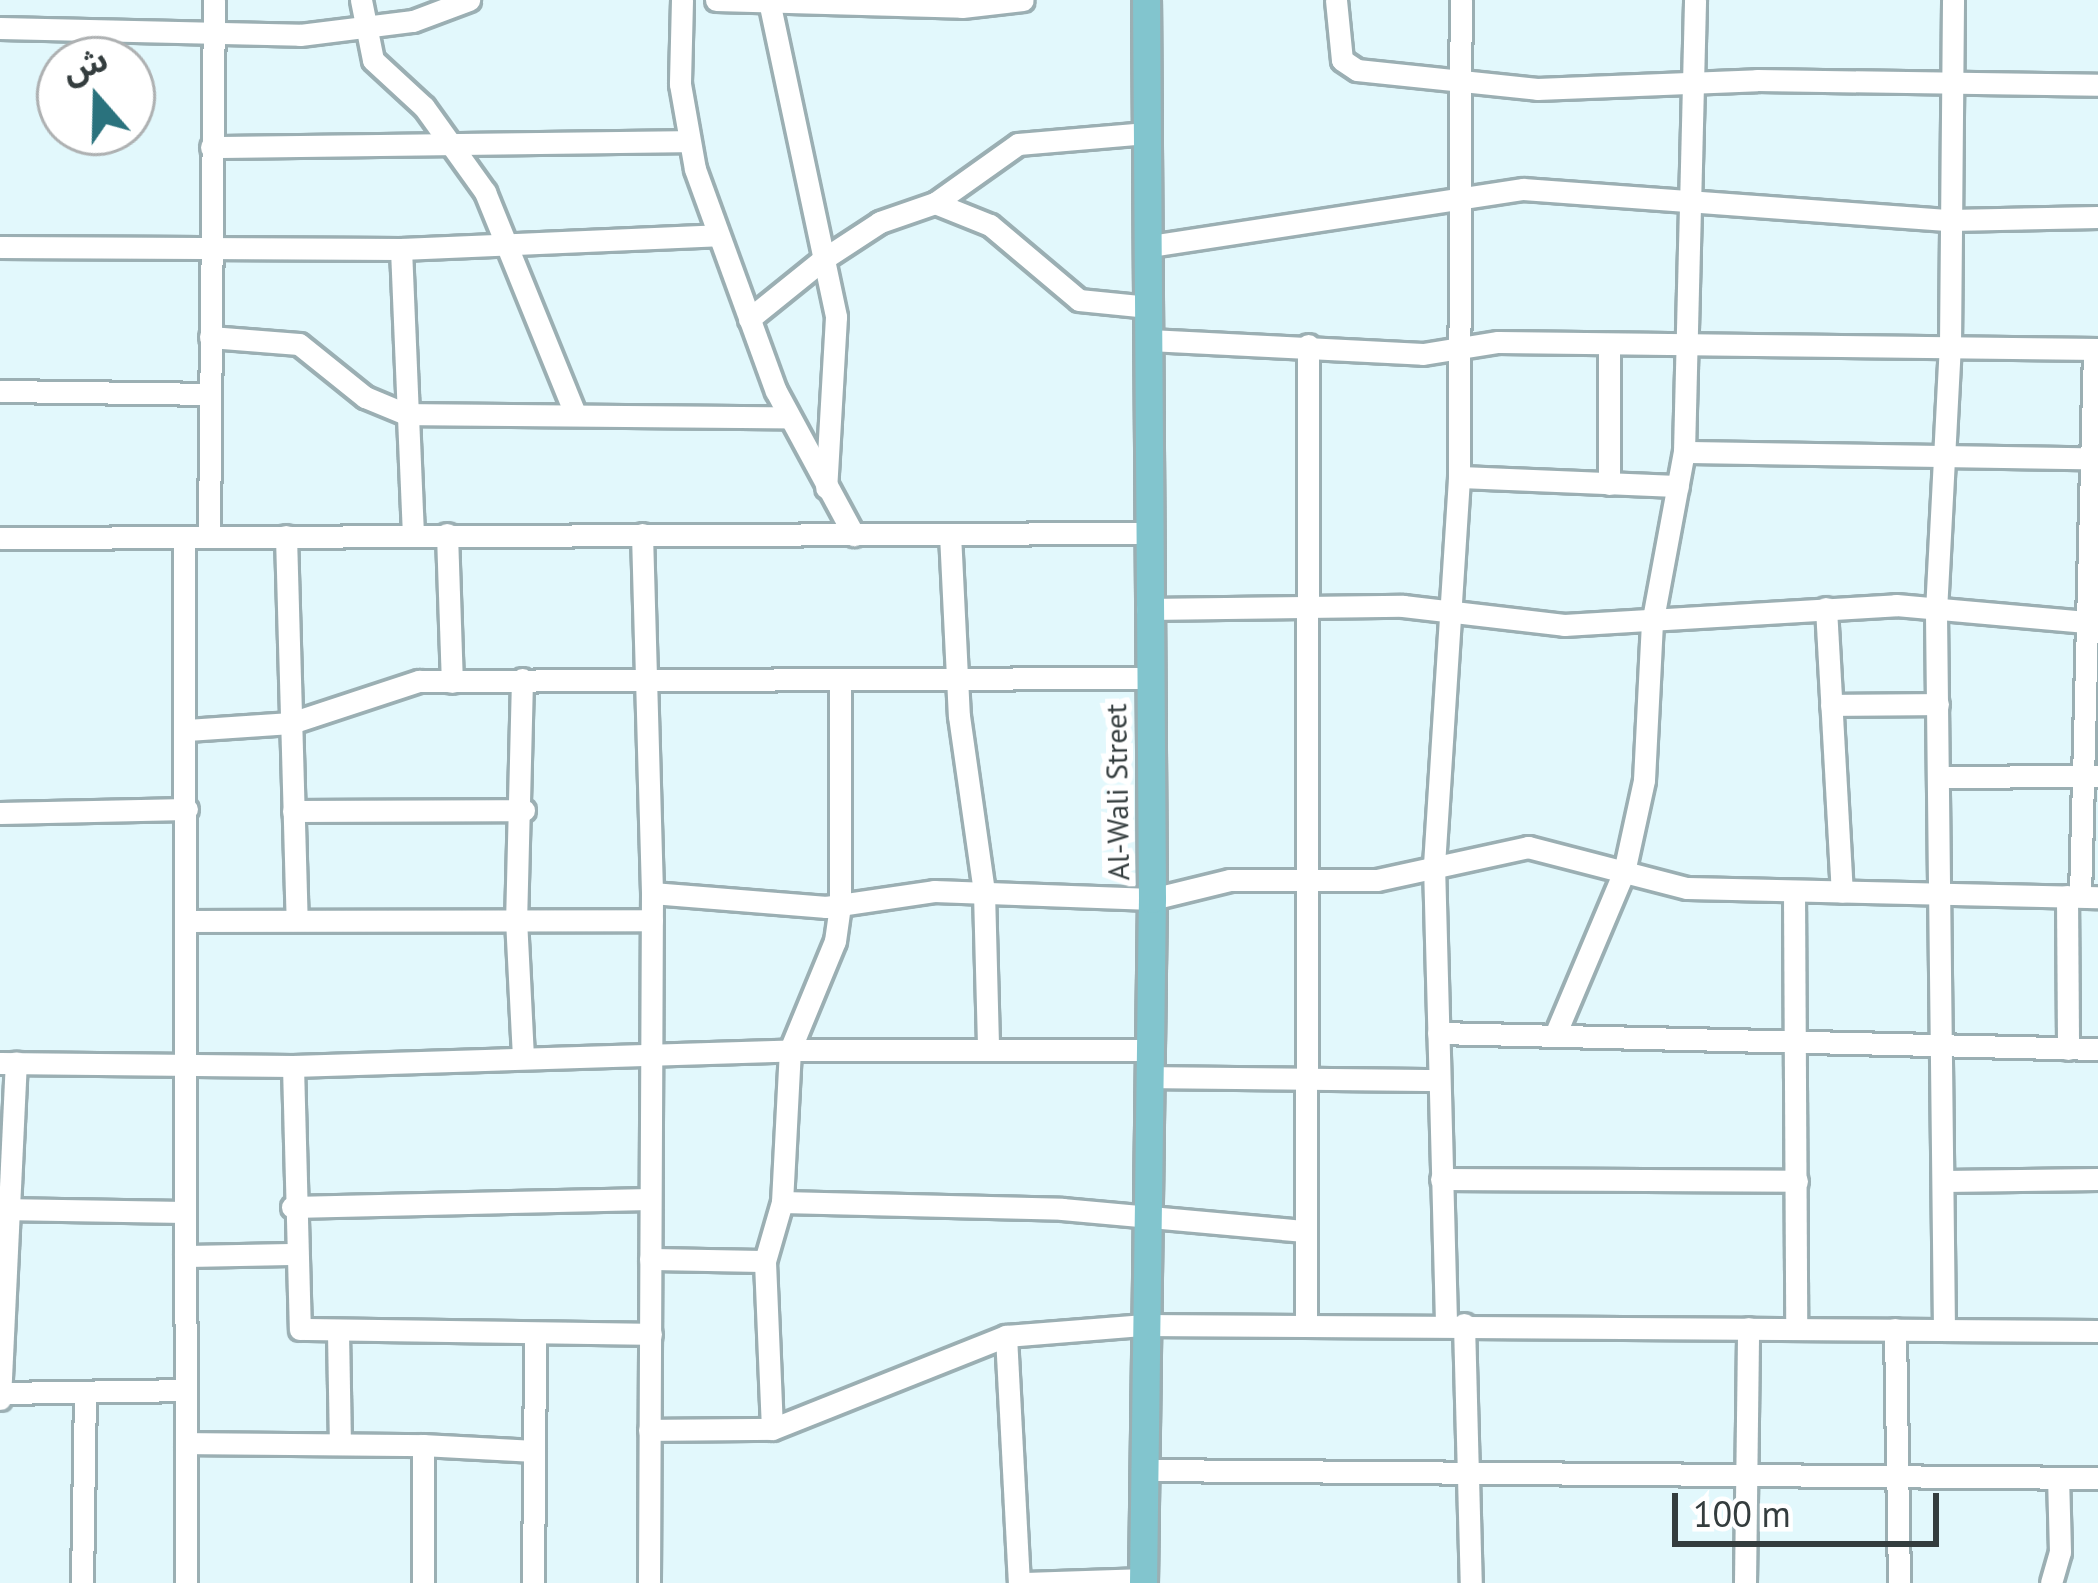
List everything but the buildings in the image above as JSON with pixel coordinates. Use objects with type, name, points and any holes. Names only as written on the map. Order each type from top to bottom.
[{"type":"main road","name":"Al-Wali Street","points":[[1143,1581],[1142,1325],[1152,899],[1146,0]]},
{"type":"street","points":[[209,537],[214,0]]},
{"type":"street","points":[[361,0],[362,29],[373,60],[450,140],[511,246],[573,409]]},
{"type":"street","points":[[0,28],[212,34],[362,29],[469,0]]},
{"type":"street","points":[[682,0],[688,141],[718,235],[787,417],[854,535]]},
{"type":"street","points":[[716,0],[890,1],[962,7],[1023,0]]},
{"type":"street","points":[[1336,0],[1342,60],[1357,70],[1537,89],[2098,85]]},
{"type":"street","points":[[1461,0],[1456,197],[1459,478],[1445,614],[1450,684],[1434,866],[1441,1179],[1468,1472],[1471,1583]]},
{"type":"street","points":[[1555,1035],[1624,872],[1644,780],[1652,624],[1684,452],[1695,0]]},
{"type":"street","points":[[1944,1330],[1936,611],[1950,346],[1953,0]]},
{"type":"street","points":[[769,1],[836,317],[826,488]]},
{"type":"street","points":[[749,319],[822,260],[880,222],[935,203],[1018,144],[1147,133]]},
{"type":"street","points":[[211,147],[450,140],[688,141]]},
{"type":"street","points":[[1150,247],[1456,197],[1593,189],[1687,206],[1950,220],[2098,217]]},
{"type":"street","points":[[935,203],[990,225],[1079,300],[1149,307]]},
{"type":"street","points":[[0,247],[400,249],[718,235]]},
{"type":"street","points":[[400,249],[413,534]]},
{"type":"street","points":[[210,337],[299,344],[365,397],[406,414],[573,409],[787,417]]},
{"type":"street","points":[[1149,340],[1424,354],[1456,347],[1689,344],[2096,349],[2087,458],[2089,776],[2068,1049]]},
{"type":"street","points":[[1306,1321],[1308,345]]},
{"type":"street","points":[[1609,484],[1610,346]]},
{"type":"street","points":[[0,391],[208,394]]},
{"type":"street","points":[[1684,452],[2087,458]]},
{"type":"street","points":[[1459,478],[1678,487]]},
{"type":"street","points":[[0,538],[1146,533]]},
{"type":"street","points":[[447,534],[452,682]]},
{"type":"street","points":[[642,534],[652,892],[649,1583]]},
{"type":"street","points":[[950,534],[956,679],[984,892],[988,1047]]},
{"type":"street","points":[[286,536],[297,920]]},
{"type":"street","points":[[184,538],[186,1583]]},
{"type":"street","points":[[1147,609],[1304,613],[1403,606],[1445,614],[1652,624],[1826,608],[2086,622]]},
{"type":"street","points":[[1826,608],[1842,892]]},
{"type":"street","points":[[187,730],[291,723],[404,682],[645,676],[1148,678]]},
{"type":"street","points":[[522,679],[524,810],[516,919],[523,1056]]},
{"type":"street","points":[[772,1430],[765,1261],[782,1202],[790,1050],[841,907],[840,679]]},
{"type":"street","points":[[1831,705],[1938,704]]},
{"type":"street","points":[[1939,777],[2089,776]]},
{"type":"street","points":[[0,813],[187,809]]},
{"type":"street","points":[[293,811],[524,810]]},
{"type":"street","points":[[652,892],[841,907],[920,892],[1152,899],[1230,880],[1377,880],[1528,847],[1687,888],[2081,896]]},
{"type":"street","points":[[1795,892],[1796,1328]]},
{"type":"street","points":[[187,921],[652,920]]},
{"type":"street","points":[[1438,1033],[1942,1050],[2098,1049]]},
{"type":"street","points":[[185,1390],[0,1395],[8,1063],[293,1066],[523,1056],[988,1047],[1304,1080],[1439,1080]]},
{"type":"street","points":[[293,1066],[293,1254],[300,1329],[651,1334]]},
{"type":"street","points":[[1441,1179],[1797,1180]]},
{"type":"street","points":[[1943,1181],[2098,1179]]},
{"type":"street","points":[[292,1207],[650,1199]]},
{"type":"street","points":[[782,1202],[1062,1209],[1145,1222],[1305,1231]]},
{"type":"street","points":[[4,1209],[185,1212]]},
{"type":"street","points":[[185,1256],[293,1254]]},
{"type":"street","points":[[650,1259],[765,1261]]},
{"type":"street","points":[[650,1430],[772,1430],[1006,1336],[1142,1325],[1306,1321],[2098,1331]]},
{"type":"street","points":[[1745,1583],[1748,1328]]},
{"type":"street","points":[[1894,1329],[1899,1583]]},
{"type":"street","points":[[338,1332],[340,1442]]},
{"type":"street","points":[[533,1583],[535,1334]]},
{"type":"street","points":[[1006,1336],[1024,1583],[1143,1581]]},
{"type":"street","points":[[82,1583],[85,1392]]},
{"type":"street","points":[[186,1442],[340,1442],[534,1451]]},
{"type":"street","points":[[423,1445],[423,1583]]},
{"type":"street","points":[[1143,1470],[2098,1478]]},
{"type":"street","points":[[2051,1583],[2060,1552],[2057,1478]]}]
